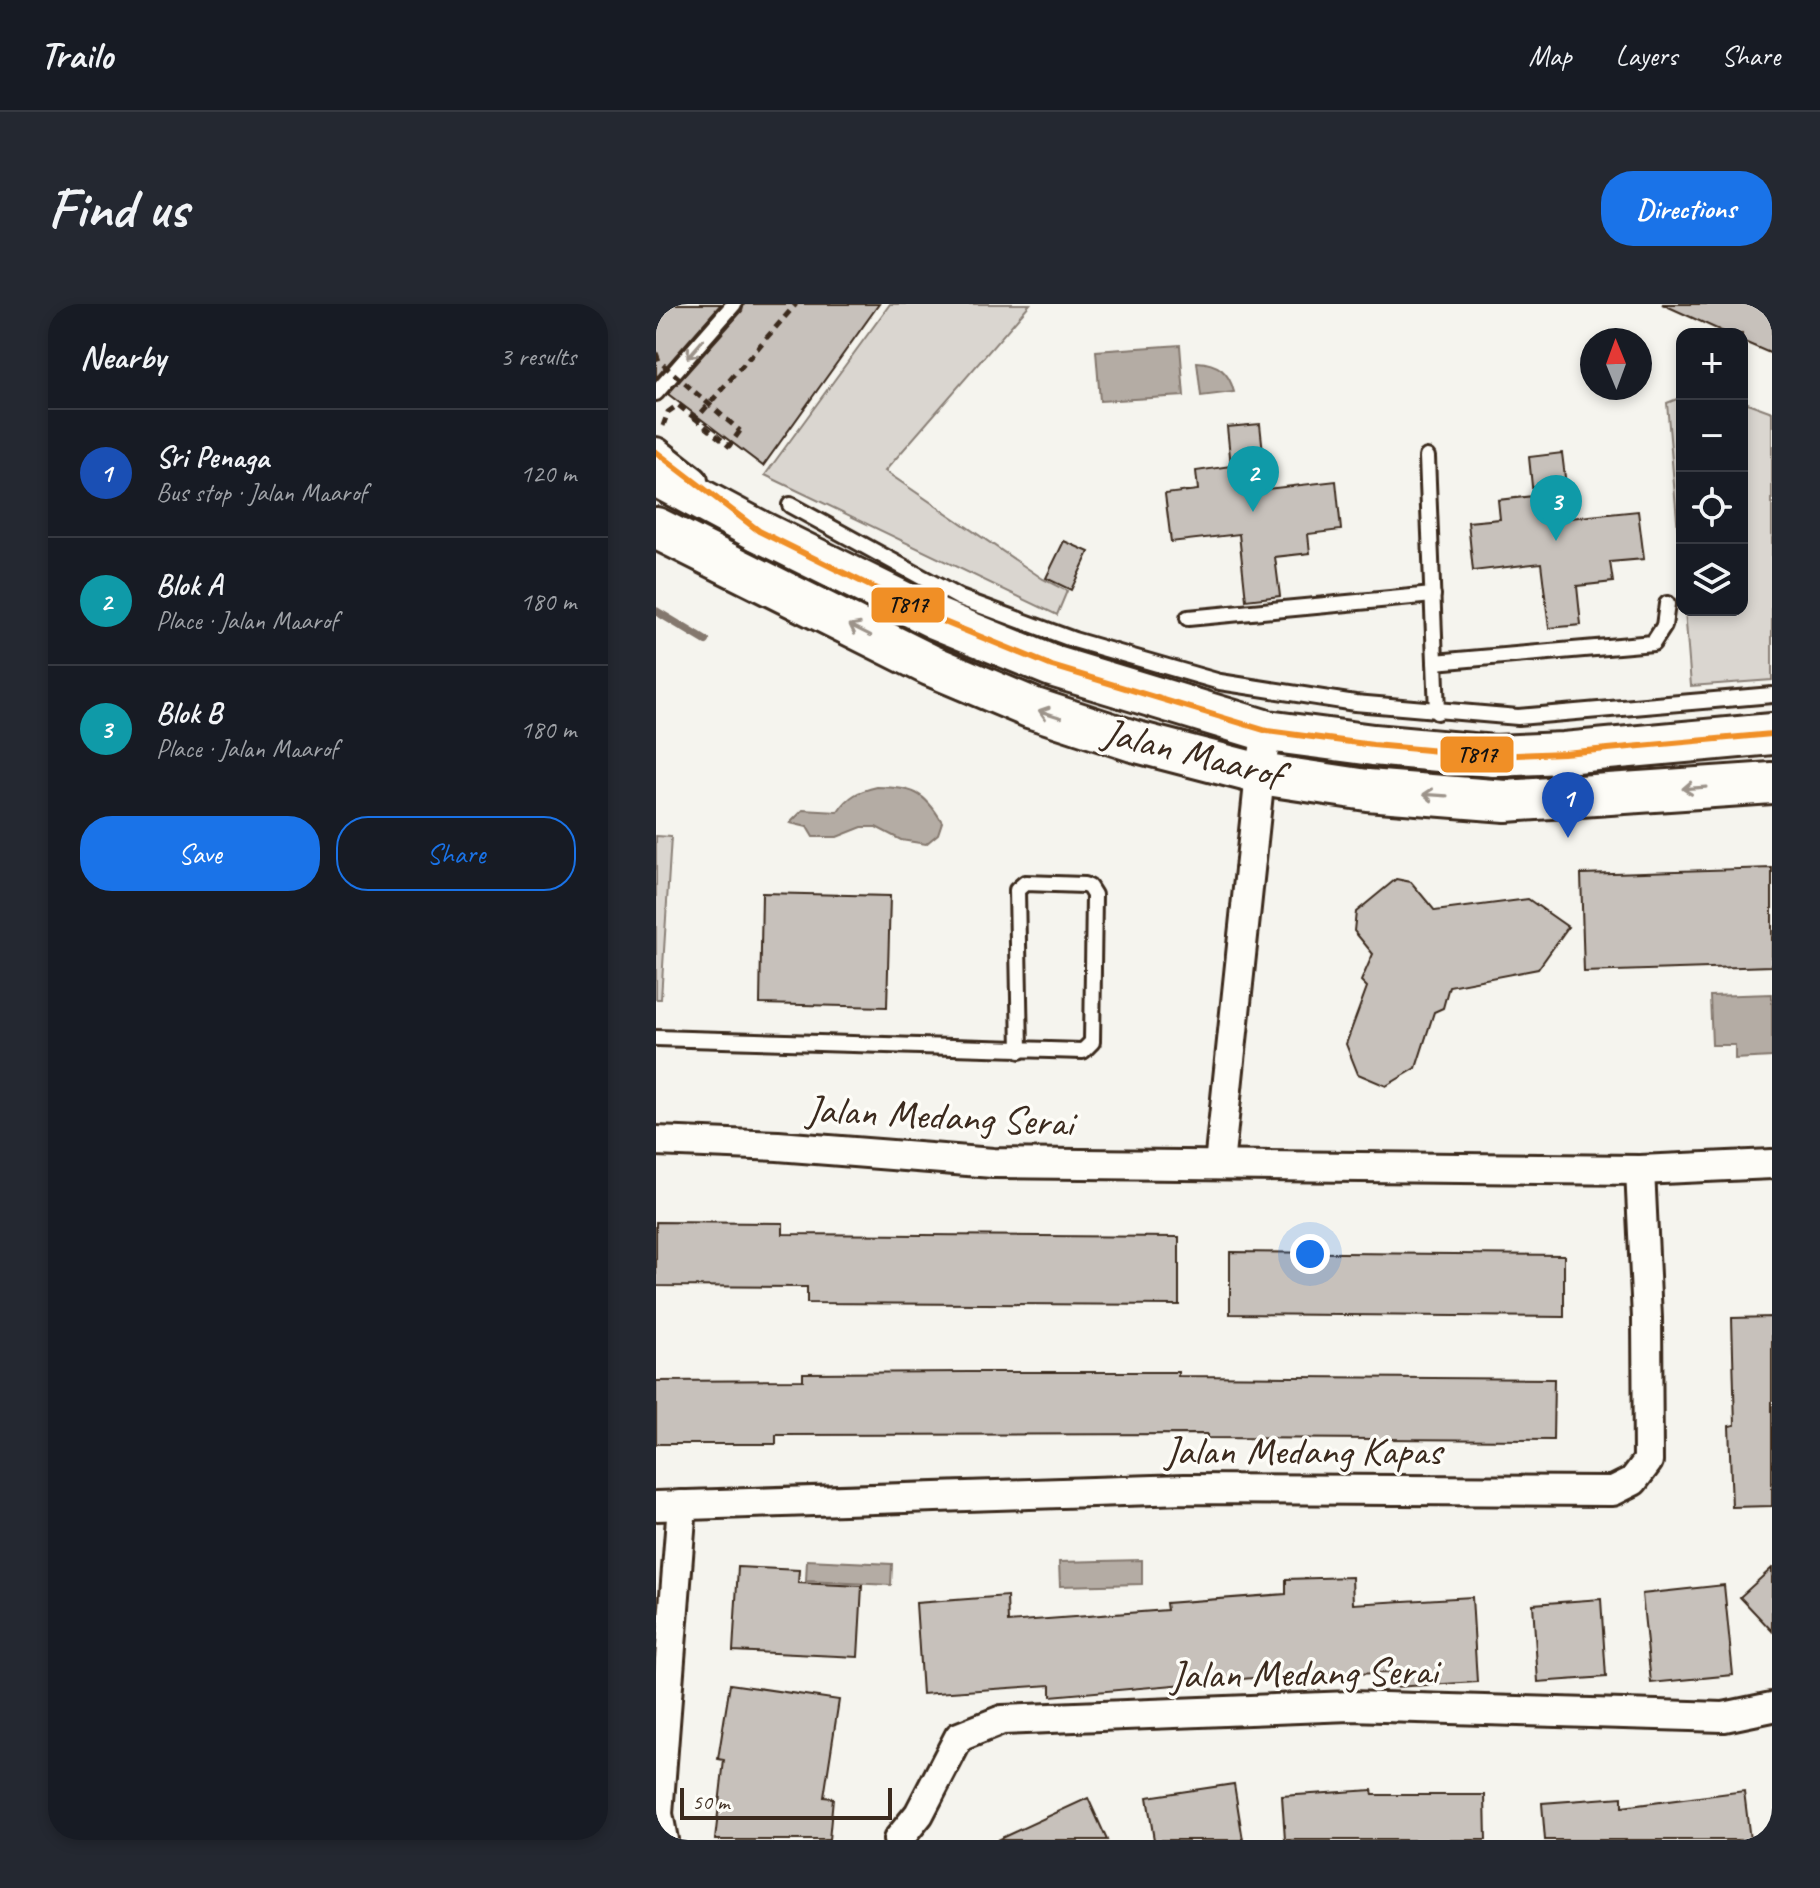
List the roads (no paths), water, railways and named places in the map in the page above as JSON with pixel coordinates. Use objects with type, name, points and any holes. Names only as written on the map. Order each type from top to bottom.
[{"type":"main road","name":"Jalan Maarof","points":[[656,476],[937,619],[1052,666],[1267,731],[1494,756],[1772,734]]},
{"type":"main road","name":"Jalan Maarof","points":[[656,528],[930,665],[1032,708],[1133,741],[1260,774],[1367,790],[1506,801],[1772,783]]},
{"type":"street","points":[[656,452],[759,531]]},
{"type":"street","points":[[1219,1165],[1267,731]]},
{"type":"street","name":"Jalan Medang Serai","points":[[656,1141],[778,1146],[993,1163],[1640,1170],[1772,1164]]},
{"type":"street","name":"Jalan Medang Kapas","points":[[669,1505],[1185,1489],[1613,1491],[1633,1481],[1648,1461],[1647,1318],[1640,1170]]},
{"type":"street","points":[[663,1840],[658,1814],[669,1505]]},
{"type":"street","name":"Jalan Medang Serai","points":[[898,1840],[919,1814],[959,1737],[1002,1720],[1350,1706],[1724,1717],[1772,1707]]},
{"type":"lane","points":[[656,393],[734,304]]},
{"type":"lane","points":[[1427,457],[1437,712]]},
{"type":"lane","points":[[790,505],[960,598],[1074,640],[1220,682],[1355,703],[1518,717],[1772,695]]},
{"type":"lane","points":[[1188,618],[1433,595]]},
{"type":"lane","points":[[1435,662],[1653,643],[1664,626],[1667,604]]},
{"type":"lane","points":[[656,1038],[1020,1051],[1083,1051],[1092,1042],[1094,895],[1089,887],[1025,883],[1017,890],[1020,1051]]},
{"type":"waterway","points":[[656,611],[706,641]]},
{"type":"place","name":"Blok A","points":[[1253,512]]},
{"type":"place","name":"Blok B","points":[[1556,541]]},
{"type":"place","name":"Sri Penaga","points":[[1568,838]]}]
